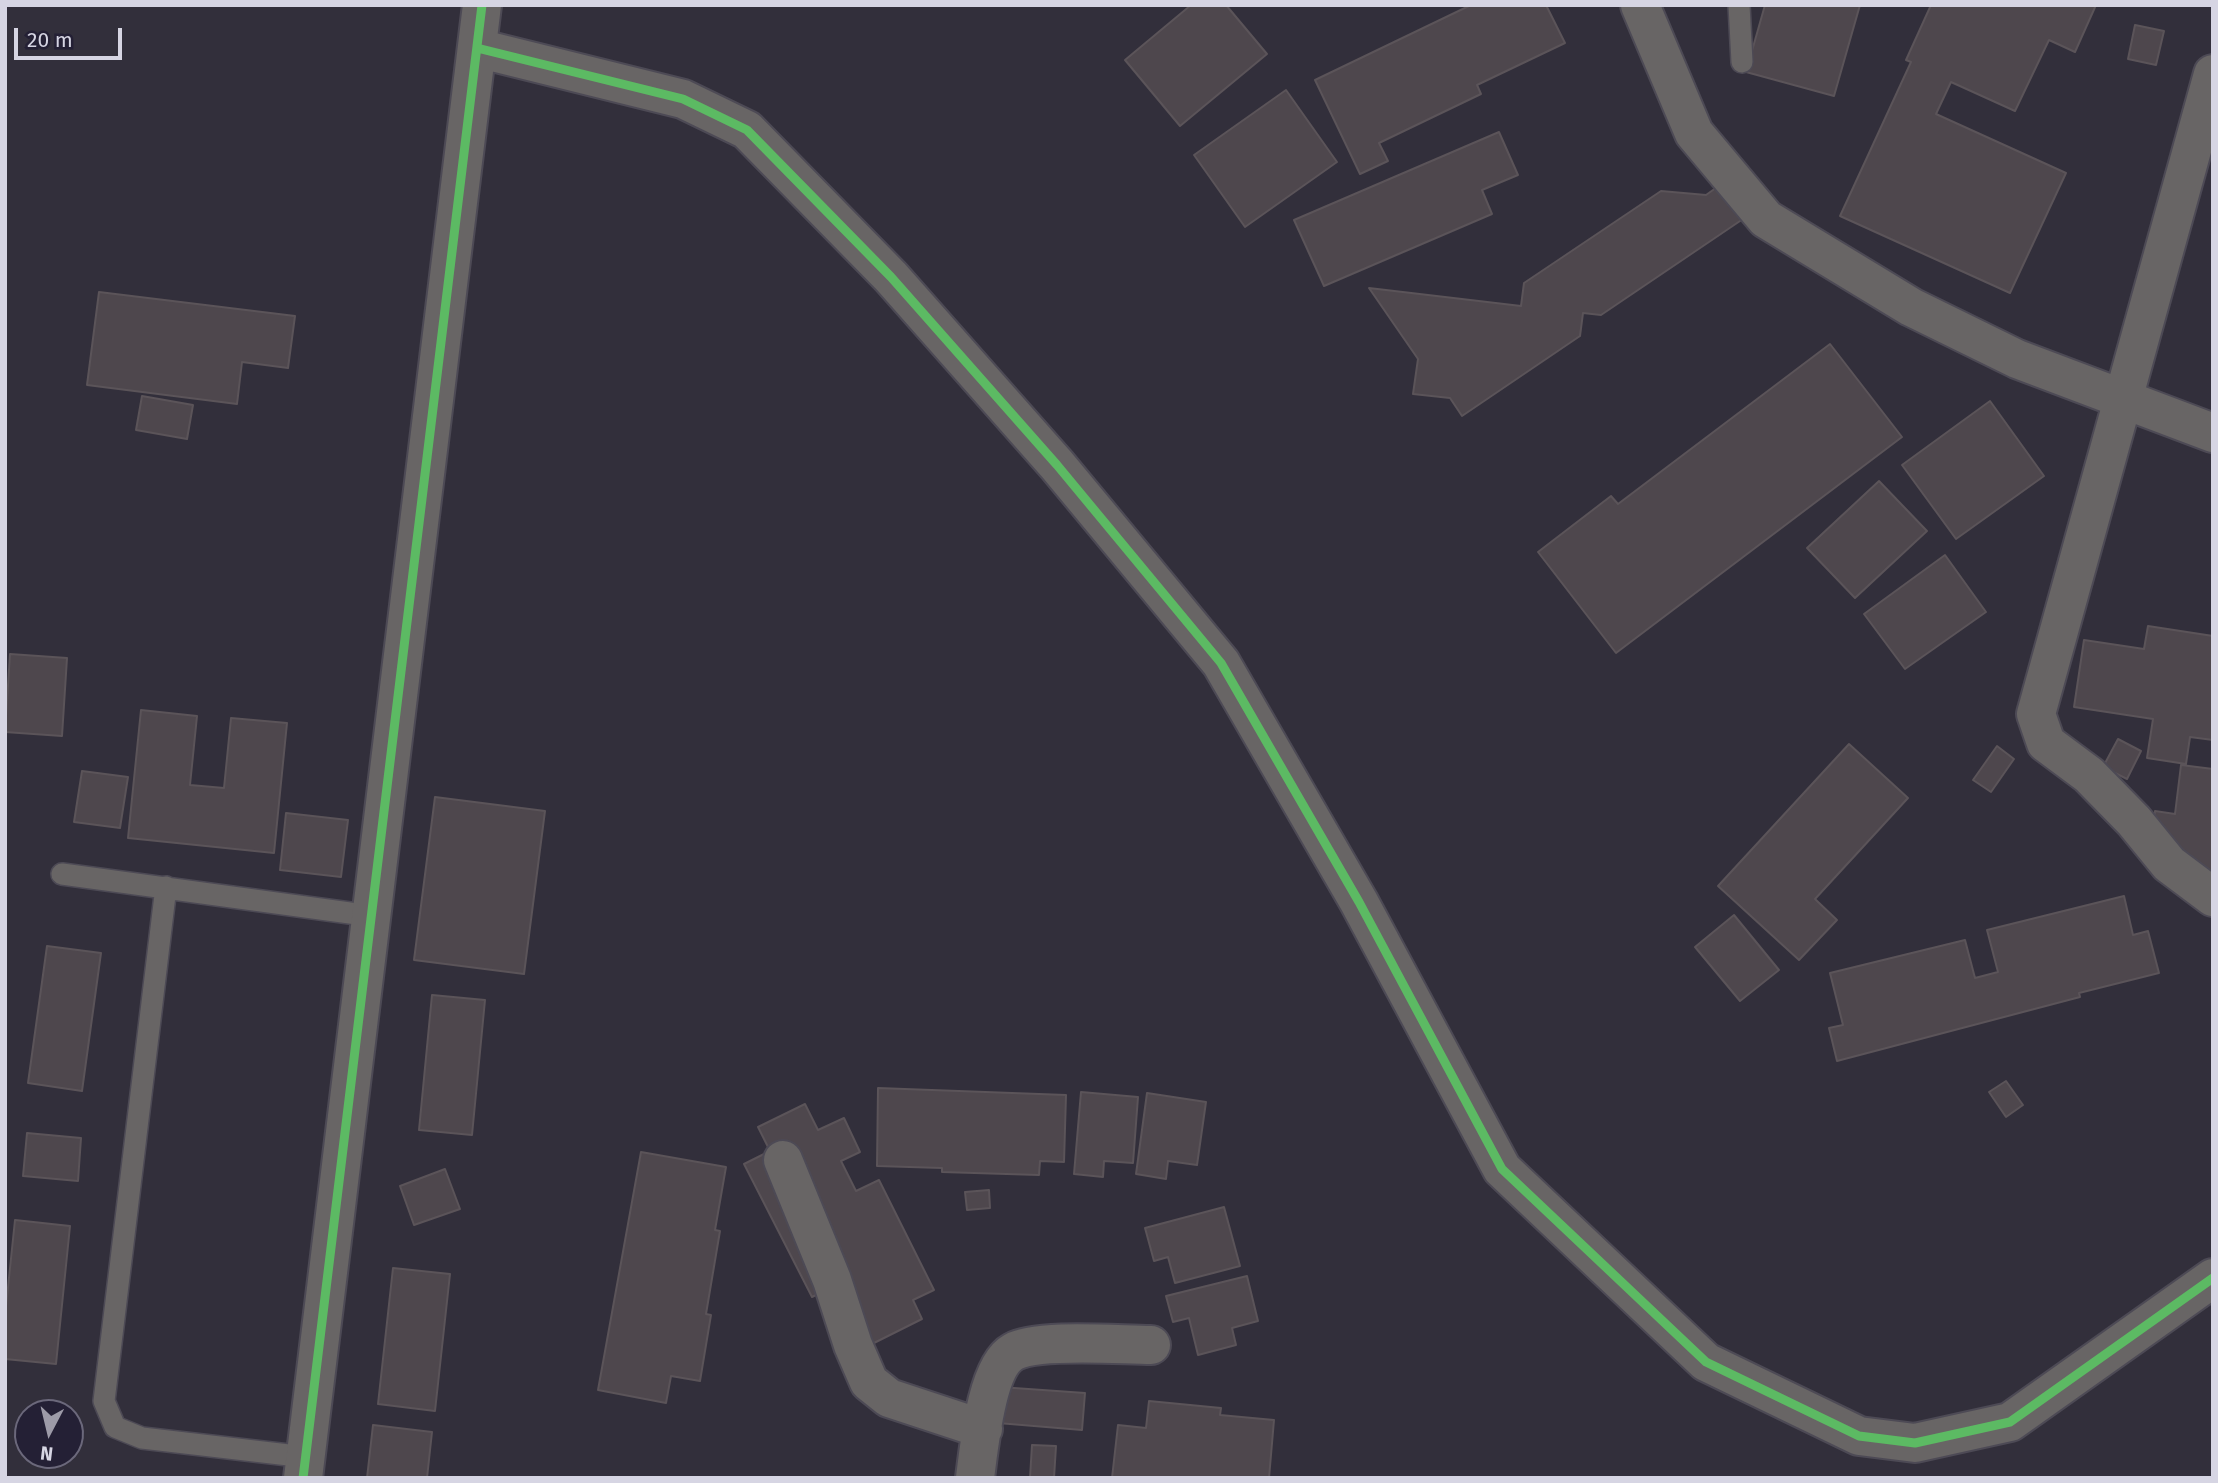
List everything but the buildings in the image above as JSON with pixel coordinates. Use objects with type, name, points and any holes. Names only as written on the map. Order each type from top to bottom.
[{"type":"street","points":[[305,1468],[482,5]]},
{"type":"street","points":[[1640,5],[1694,133],[1766,219],[1911,307],[2017,359],[2213,433]]},
{"type":"street","points":[[477,48],[683,99],[747,131],[891,277],[1057,465],[1221,663],[1359,902],[1502,1168],[1706,1362],[1859,1436],[1915,1443],[2010,1422],[2213,1278]]},
{"type":"street","points":[[2213,75],[2036,714],[2046,743],[2089,775],[2134,821],[2169,864],[2213,897]]},
{"type":"street","points":[[783,1160],[832,1280],[853,1345],[869,1382],[889,1398],[982,1429]]},
{"type":"street","points":[[975,1478],[987,1402],[997,1371],[1011,1353],[1035,1344],[1151,1345]]},
{"type":"lane","points":[[1739,5],[1742,62]]},
{"type":"lane","points":[[62,874],[372,916]]},
{"type":"lane","points":[[166,887],[104,1401],[115,1427],[142,1438],[305,1468]]},
{"type":"cycle path","points":[[303,1478],[482,5]]},
{"type":"cycle path","points":[[477,48],[683,99],[747,130],[891,277],[1057,465],[1221,663],[1359,902],[1502,1169],[1706,1362],[1859,1436],[1915,1443],[2010,1422],[2213,1278]]}]
